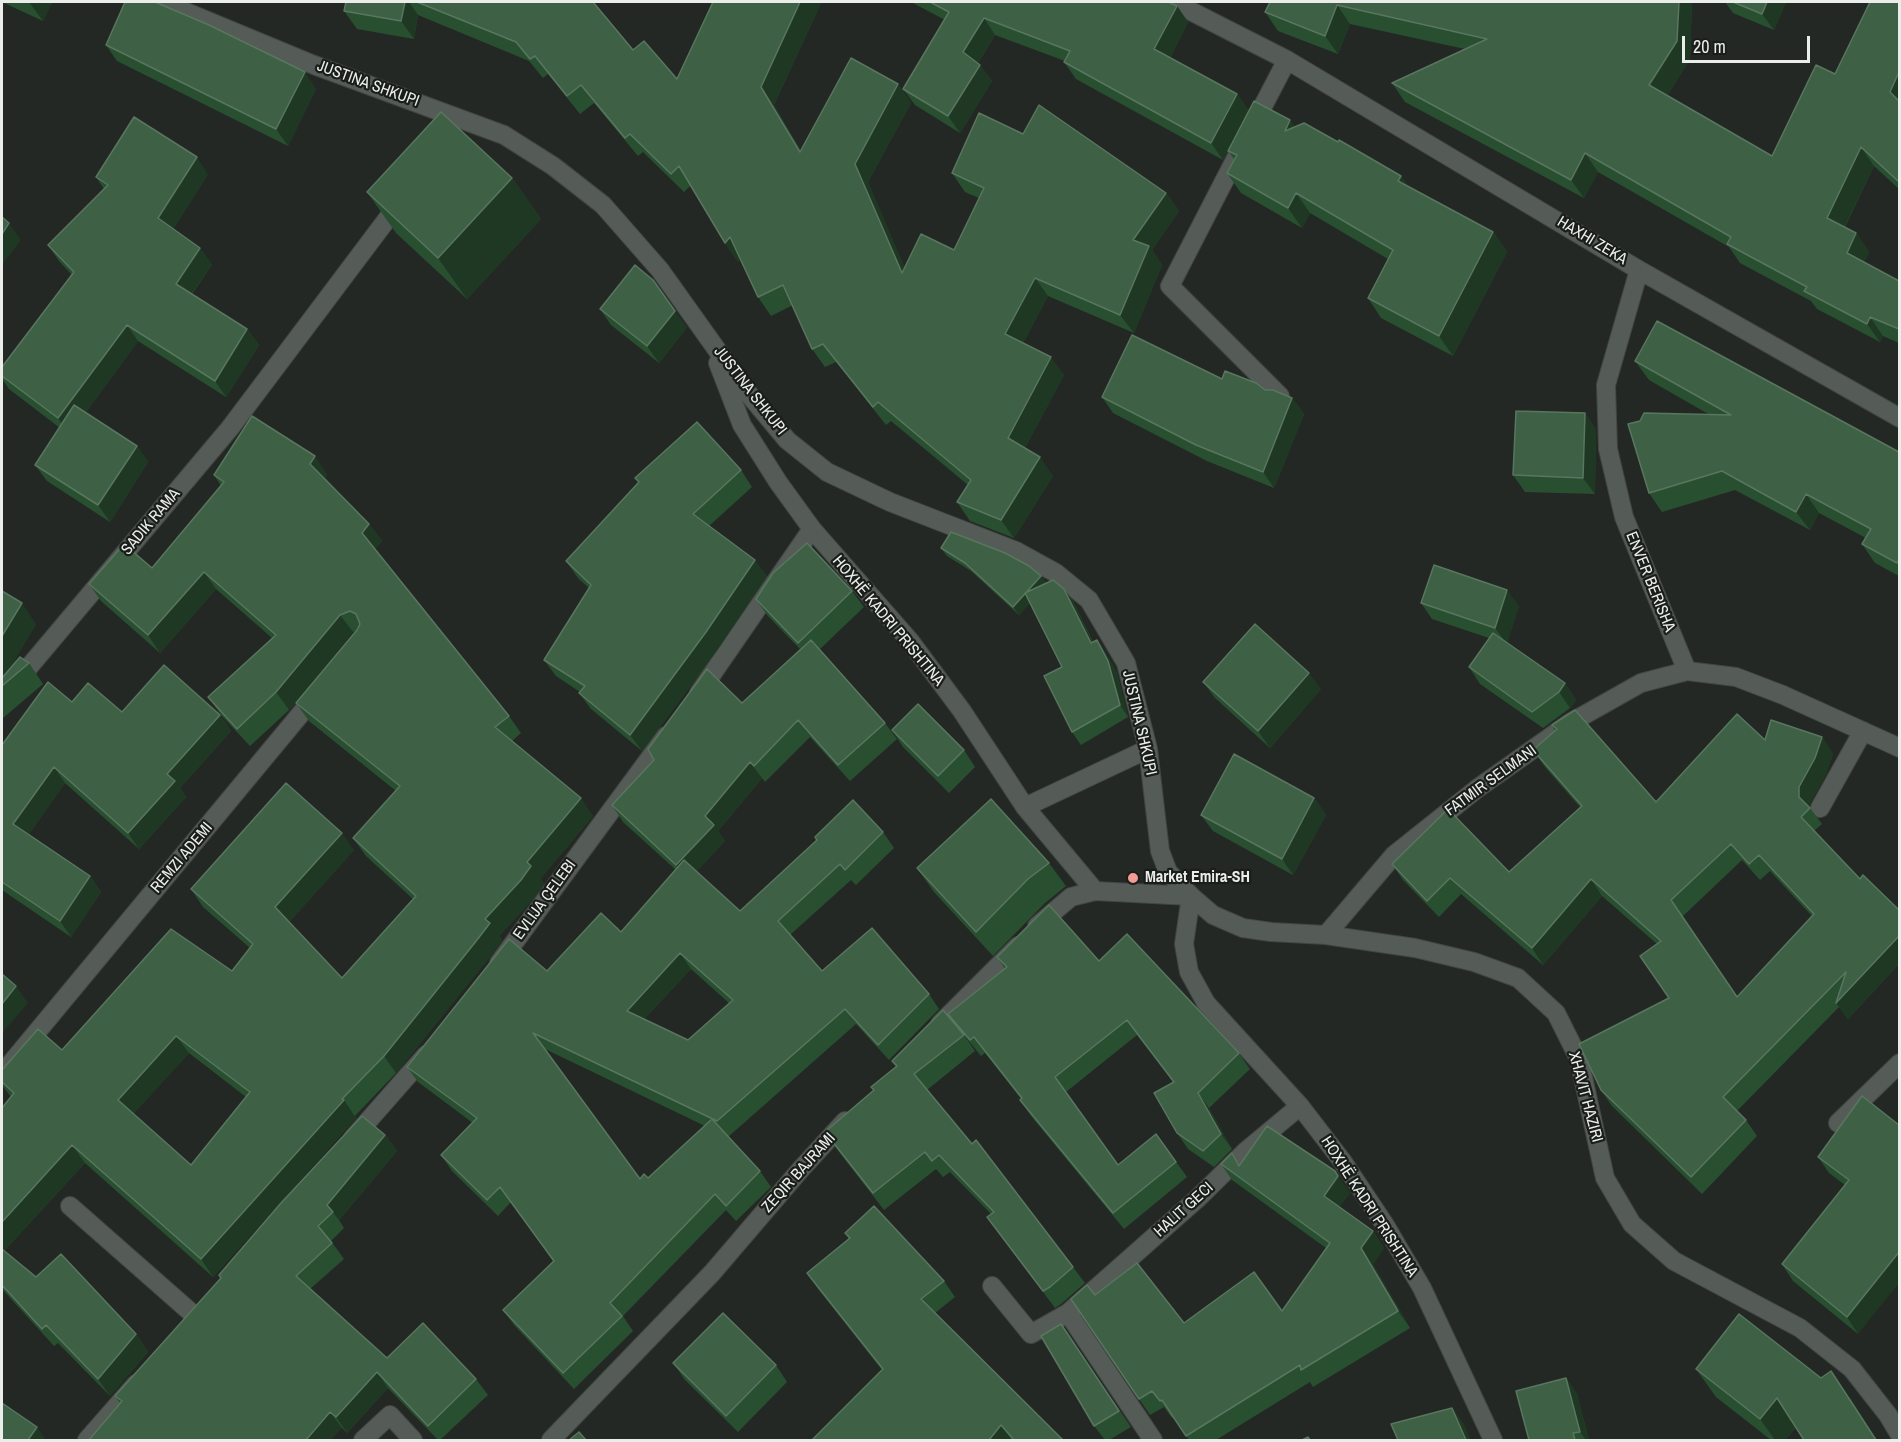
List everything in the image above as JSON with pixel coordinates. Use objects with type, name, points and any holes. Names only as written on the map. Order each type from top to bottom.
[{"type":"street","name":"JUSTINA SHKUPI","points":[[162,2],[314,65],[504,135],[554,166],[603,205],[660,270],[747,392],[787,440],[827,471],[891,502],[1016,551],[1056,573],[1089,600],[1126,663],[1148,749],[1160,850],[1168,872],[1191,896]]},
{"type":"street","name":"HAXHI ZEKA","points":[[1173,2],[1287,60],[1639,270],[1899,418]]},
{"type":"street","points":[[1280,396],[1170,286],[1287,60]]},
{"type":"street","points":[[449,137],[463,118]]},
{"type":"street","name":"SADIK RAMA","points":[[2,699],[230,428],[414,184]]},
{"type":"street","name":"ENVER BERISHA","points":[[1639,270],[1606,385],[1608,448],[1624,517],[1687,671]]},
{"type":"street","name":"HOXHË KADRI PRISHTINA","points":[[707,336],[742,425],[812,529],[910,641],[962,711],[1025,807],[1095,891]]},
{"type":"street","name":"EVLIJA ÇELEBI","points":[[490,974],[727,655],[812,529]]},
{"type":"street","points":[[1687,671],[1736,677],[1784,695],[1899,748]]},
{"type":"street","name":"FATMIR SELMANI","points":[[1326,935],[1394,855],[1478,788],[1570,723],[1641,683],[1687,671]]},
{"type":"street","name":"REMZI ADEMI","points":[[2,1074],[333,676]]},
{"type":"street","points":[[1820,808],[1863,731]]},
{"type":"street","points":[[1025,807],[1148,749]]},
{"type":"street","points":[[927,1037],[1053,911],[1071,897],[1095,891],[1191,896]]},
{"type":"street","name":"HOXHË KADRI PRISHTINA","points":[[1191,896],[1184,944],[1189,972],[1206,1003],[1300,1106],[1343,1162],[1422,1288],[1493,1440]]},
{"type":"street","name":"XHAVIT HAZIRI","points":[[1191,896],[1213,915],[1243,928],[1326,935],[1415,948],[1474,962],[1518,978],[1556,1013],[1579,1059],[1605,1178],[1632,1224],[1674,1261],[1800,1328],[1852,1369],[1888,1415],[1899,1436]]},
{"type":"street","points":[[340,1151],[397,1090],[440,1037]]},
{"type":"street","points":[[1838,1123],[1899,1063]]},
{"type":"street","name":"HALIT GECI","points":[[992,1286],[1031,1334],[1068,1313],[1197,1199],[1246,1151],[1300,1106]]},
{"type":"street","name":"ZEQIR BAJRAMI","points":[[551,1440],[712,1273],[801,1169],[855,1112]]},
{"type":"street","points":[[70,1206],[195,1316]]},
{"type":"street","points":[[180,1333],[209,1299]]},
{"type":"street","points":[[1068,1313],[1153,1440]]},
{"type":"street","points":[[87,1440],[151,1367]]},
{"type":"street","points":[[363,1440],[390,1414],[413,1440]]},
{"type":"building","points":[[125,2],[155,2],[209,25],[305,72],[276,129],[106,45]]},
{"type":"building","points":[[346,2],[405,2],[401,21],[344,11]]},
{"type":"building","points":[[417,2],[593,2],[633,50],[644,41],[677,79],[713,2],[800,2],[761,87],[800,152],[851,58],[898,84],[855,164],[902,273],[921,234],[954,250],[984,188],[952,173],[979,113],[1023,134],[1039,105],[1166,193],[1133,240],[1149,246],[1120,315],[1035,278],[1005,334],[1051,357],[1008,438],[1040,457],[1001,520],[957,502],[971,480],[878,402],[873,407],[823,344],[812,349],[783,285],[758,297],[730,237],[725,243],[679,166],[671,174],[630,134],[625,138],[581,85],[567,96],[535,56],[530,59],[516,42]]},
{"type":"building","points":[[930,2],[1168,2],[1177,6],[1154,49],[1237,94],[1211,143],[1064,62],[1070,51],[984,18],[963,52],[980,65],[948,116],[903,89],[949,12]]},
{"type":"building","points":[[1270,2],[1679,2],[1677,41],[1649,85],[1772,156],[1816,65],[1835,74],[1870,2],[1899,2],[1899,72],[1890,92],[1899,101],[1899,182],[1861,147],[1827,218],[1856,233],[1847,253],[1899,281],[1899,329],[1870,317],[1867,324],[1804,291],[1807,287],[1727,244],[1731,237],[1585,153],[1571,180],[1392,83],[1487,39],[1337,5],[1325,36],[1265,12]]},
{"type":"building","points":[[1733,2],[1767,2],[1762,14]]},
{"type":"building","points":[[1254,101],[1290,120],[1285,131],[1304,123],[1338,142],[1339,140],[1401,176],[1398,181],[1493,232],[1439,336],[1368,298],[1393,250],[1296,193],[1288,208],[1227,173],[1237,155],[1228,151]]},
{"type":"building","points":[[441,112],[512,178],[438,258],[367,192]]},
{"type":"building","points":[[134,117],[197,157],[158,218],[200,248],[176,284],[247,329],[215,381],[127,325],[58,418],[2,376],[2,367],[74,272],[48,245],[108,185],[96,177]]},
{"type":"building","points":[[2,217],[9,223],[2,234]]},
{"type":"building","points":[[635,265],[653,280],[675,311],[647,346],[600,309]]},
{"type":"building","points":[[1657,321],[1899,452],[1899,559],[1897,563],[1862,544],[1871,529],[1806,494],[1796,512],[1722,471],[1649,493],[1628,424],[1640,421],[1644,413],[1731,415],[1635,361]]},
{"type":"building","points":[[1132,335],[1222,379],[1225,371],[1256,383],[1265,390],[1273,390],[1292,398],[1263,472],[1196,445],[1102,397]]},
{"type":"building","points":[[74,405],[137,446],[98,505],[35,465]]},
{"type":"building","points":[[1516,411],[1585,413],[1583,478],[1513,475]]},
{"type":"building","points":[[252,416],[315,456],[310,464],[369,524],[362,533],[509,716],[495,727],[581,798],[527,862],[531,866],[521,880],[485,919],[490,923],[384,1056],[342,1099],[344,1100],[201,1259],[72,1145],[2,1222],[2,1108],[14,1093],[2,1082],[2,1070],[38,1029],[62,1050],[171,929],[232,971],[253,944],[191,889],[286,783],[342,833],[275,907],[342,978],[416,896],[353,838],[400,786],[296,703],[357,630],[360,624],[356,614],[350,611],[340,615],[276,692],[237,729],[208,697],[276,635],[204,572],[148,635],[89,584],[124,544],[152,568],[224,482],[214,475]],"holes":[[[176,1036],[250,1092],[191,1165],[118,1100]]]},
{"type":"building","points":[[697,422],[741,470],[693,514],[755,560],[706,632],[630,735],[579,693],[585,686],[544,660],[591,585],[566,561],[639,482],[635,478]]},
{"type":"building","points":[[951,532],[1005,553],[1029,566],[1041,576],[1013,607],[965,563],[941,548]]},
{"type":"building","points":[[807,543],[852,591],[798,643],[756,599],[773,573]]},
{"type":"building","points":[[1434,565],[1507,590],[1495,628],[1421,603]]},
{"type":"building","points":[[1053,580],[1064,589],[1091,643],[1097,640],[1108,661],[1120,705],[1072,732],[1044,676],[1062,667],[1025,593]]},
{"type":"building","points":[[2,591],[22,603],[2,636]]},
{"type":"building","points":[[1255,624],[1309,673],[1258,731],[1203,682]]},
{"type":"building","points":[[1493,633],[1565,683],[1559,692],[1532,712],[1469,667]]},
{"type":"building","points":[[811,640],[885,723],[838,765],[798,720],[754,766],[750,762],[705,816],[714,825],[676,865],[612,805],[654,760],[648,749],[707,669],[742,703]]},
{"type":"building","points":[[20,657],[29,663],[2,686],[2,678]]},
{"type":"building","points":[[164,665],[220,715],[167,774],[175,781],[128,833],[54,767],[13,824],[90,876],[60,921],[2,882],[2,745],[48,682],[72,702],[88,683],[122,712]]},
{"type":"building","points":[[918,704],[964,750],[938,776],[892,730]]},
{"type":"building","points":[[1575,710],[1656,802],[1737,714],[1765,740],[1771,720],[1822,737],[1815,758],[1799,787],[1799,797],[1810,808],[1801,817],[1860,879],[1863,875],[1899,910],[1899,936],[1836,1003],[1846,972],[1723,1097],[1746,1120],[1691,1177],[1601,1090],[1579,1044],[1669,998],[1640,956],[1661,941],[1591,879],[1532,948],[1450,878],[1427,901],[1392,864],[1448,809],[1509,872],[1582,806],[1533,750],[1557,729],[1552,725]],"holes":[[[1731,844],[1749,864],[1759,855],[1814,914],[1737,997],[1671,900]]]},
{"type":"building","points":[[1234,754],[1314,798],[1282,859],[1201,815]]},
{"type":"building","points":[[991,799],[1049,863],[1028,879],[976,932],[917,868]]},
{"type":"building","points":[[853,800],[883,832],[845,870],[840,864],[778,921],[822,971],[872,928],[929,994],[878,1045],[845,1009],[717,1121],[533,1033],[640,1179],[644,1174],[648,1178],[712,1119],[760,1171],[726,1206],[715,1194],[610,1303],[622,1316],[563,1373],[503,1310],[554,1261],[500,1187],[487,1200],[441,1155],[477,1118],[407,1067],[509,939],[547,971],[601,913],[621,932],[684,860],[740,911],[817,840],[815,837]],"holes":[[[680,953],[733,1000],[688,1040],[627,1011]]]},
{"type":"building","points":[[1049,905],[1099,961],[1127,934],[1239,1053],[1198,1093],[1221,1134],[1203,1151],[1177,1133],[1154,1093],[1174,1082],[1127,1020],[1055,1077],[1118,1165],[1156,1134],[1176,1162],[1113,1213],[1020,1100],[1022,1098],[974,1037],[970,1040],[948,1014],[1007,967],[997,957]]},
{"type":"building","points":[[2,974],[16,986],[2,1004]]},
{"type":"building","points":[[943,1010],[964,1035],[914,1074],[972,1144],[976,1140],[1073,1267],[1043,1291],[987,1217],[994,1212],[939,1155],[932,1161],[925,1152],[873,1193],[825,1132],[874,1090],[871,1087],[897,1066],[892,1061]]},
{"type":"building","points":[[1862,1096],[1899,1125],[1899,1252],[1847,1317],[1782,1264],[1849,1180],[1818,1157]]},
{"type":"building","points":[[362,1116],[385,1135],[327,1205],[333,1212],[318,1226],[332,1243],[296,1276],[387,1358],[423,1323],[476,1379],[428,1426],[377,1372],[336,1417],[330,1412],[306,1440],[89,1440],[122,1401],[115,1396],[221,1278],[219,1275],[281,1203]]},
{"type":"building","points":[[1267,1126],[1335,1171],[1338,1176],[1324,1196],[1373,1231],[1361,1248],[1398,1311],[1301,1370],[1300,1365],[1186,1436],[1162,1400],[1160,1401],[1152,1391],[1139,1399],[1071,1299],[1087,1285],[1095,1295],[1137,1263],[1184,1323],[1254,1272],[1282,1311],[1330,1243],[1221,1164],[1232,1153],[1239,1166]]},
{"type":"building","points":[[874,1206],[944,1281],[921,1299],[1063,1440],[1014,1440],[1001,1425],[989,1440],[812,1440],[883,1369],[807,1273],[850,1238],[845,1233]]},
{"type":"building","points":[[2,1249],[36,1277],[61,1254],[136,1334],[98,1379],[46,1325],[42,1329],[2,1285]]},
{"type":"building","points":[[723,1313],[776,1365],[726,1416],[673,1363]]},
{"type":"building","points":[[1739,1314],[1821,1378],[1831,1371],[1876,1440],[1804,1440],[1777,1398],[1760,1419],[1696,1369]]},
{"type":"building","points":[[1061,1324],[1119,1411],[1094,1426],[1041,1336]]},
{"type":"building","points":[[1566,1378],[1580,1432],[1573,1433],[1575,1440],[1529,1440],[1516,1391]]},
{"type":"building","points":[[2,1403],[37,1427],[28,1440],[2,1440]]},
{"type":"building","points":[[1452,1408],[1466,1440],[1398,1440],[1391,1424]]},
{"type":"building","points":[[579,1432],[586,1440],[569,1440]]},
{"type":"place","name":"Market Emira-SH","points":[[1133,878]]}]
